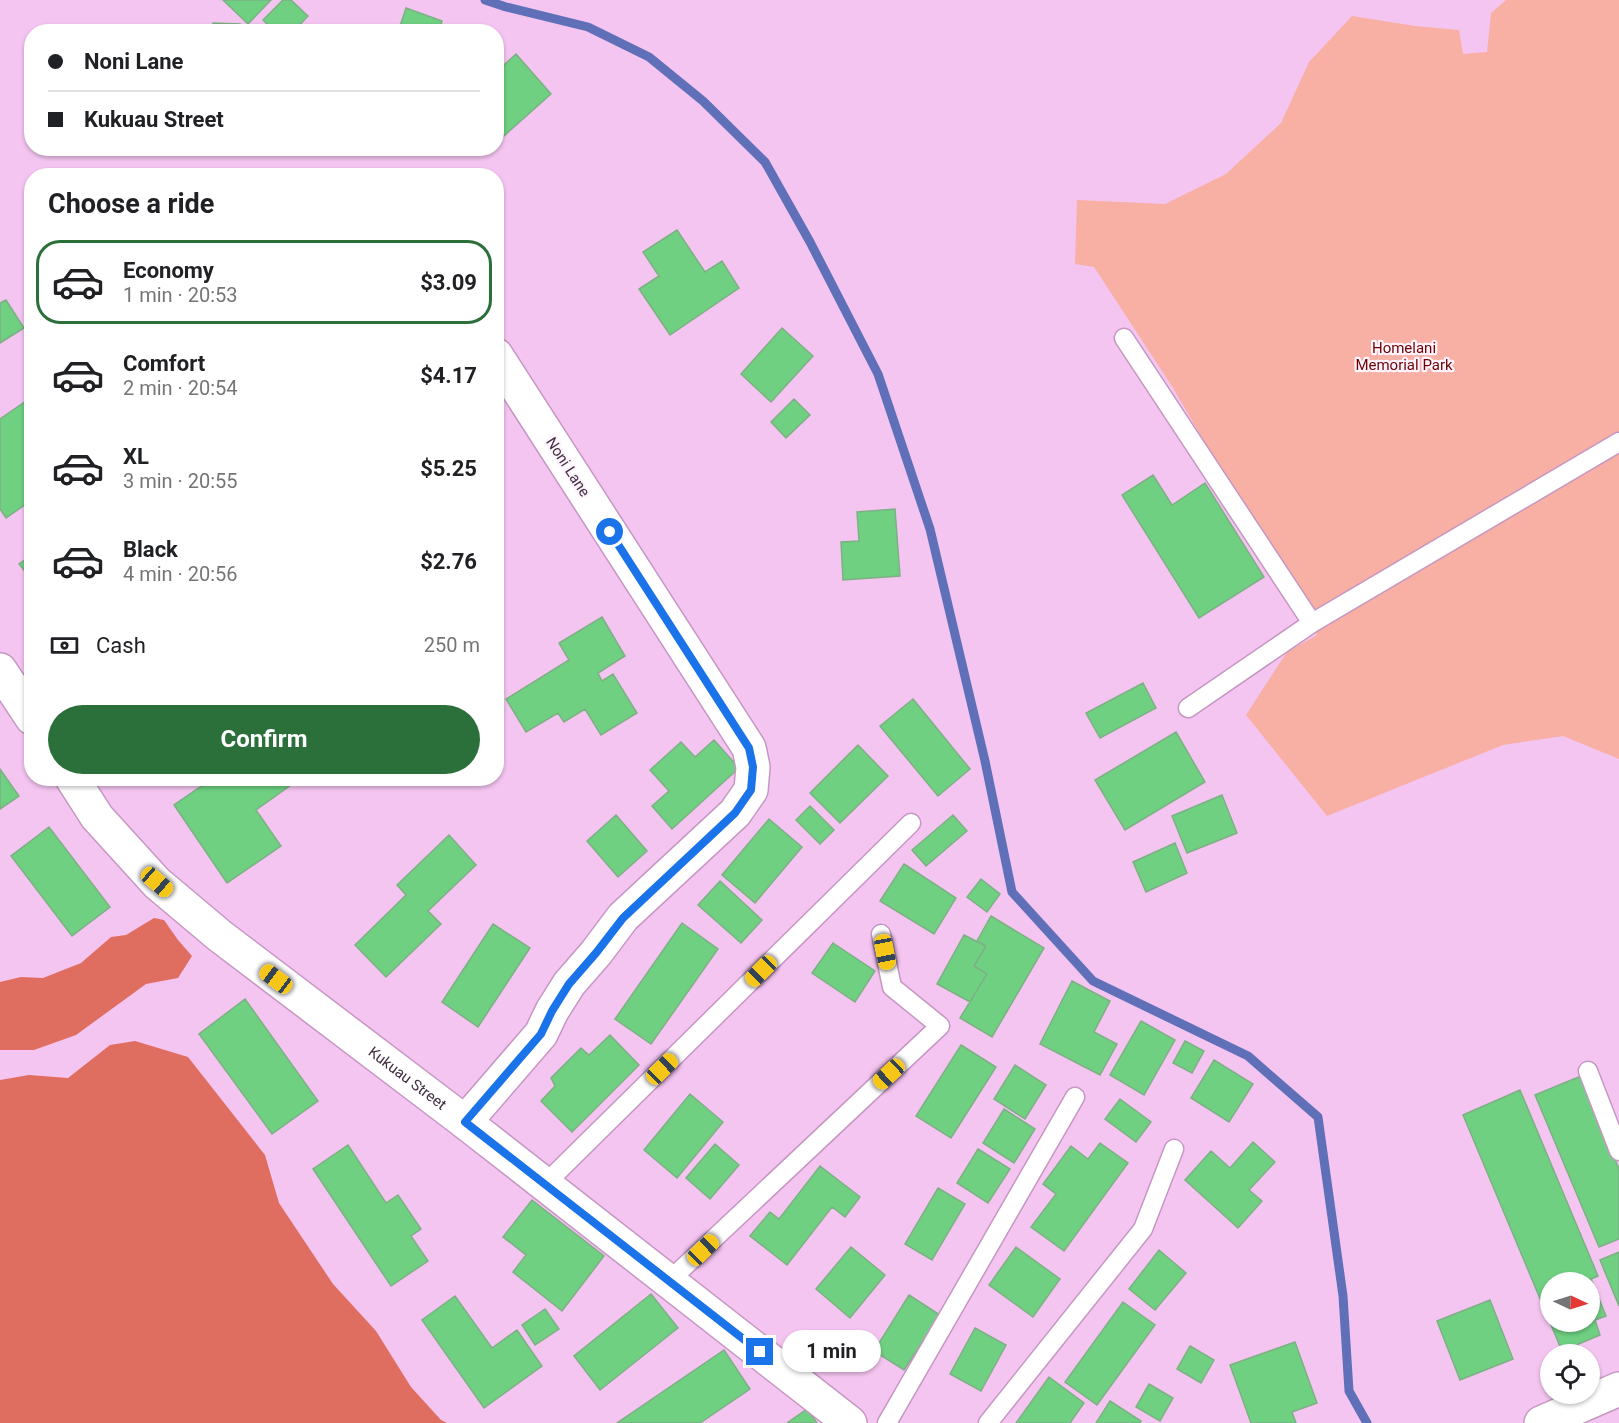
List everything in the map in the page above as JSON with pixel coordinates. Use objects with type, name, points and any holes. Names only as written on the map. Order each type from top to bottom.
[{"type":"street","name":"Noni Lane","points":[[465,1122],[541,1034],[569,984],[623,918],[735,813],[751,790],[753,767],[749,748],[504,368]]},
{"type":"street","points":[[0,670],[24,706]]},
{"type":"street","name":"Kukuau Street","points":[[77,786],[97,817],[157,882],[220,936],[465,1122],[850,1423]]},
{"type":"street","points":[[1541,1423],[1619,1389]]},
{"type":"lane","points":[[1124,338],[1312,623]]},
{"type":"lane","points":[[1188,708],[1312,623],[1619,442]]},
{"type":"lane","points":[[545,1184],[911,823]]},
{"type":"lane","points":[[669,1281],[939,1026],[892,987],[881,934]]},
{"type":"lane","points":[[1588,1071],[1619,1151]]},
{"type":"lane","points":[[886,1423],[1075,1097]]},
{"type":"lane","points":[[988,1423],[1143,1229],[1174,1149]]},
{"type":"green space","name":"Homelani Memorial Park","points":[[1506,0],[1619,0],[1619,759],[1563,736],[1503,745],[1327,816],[1246,715],[1287,652],[1317,635],[1173,388],[1094,267],[1075,264],[1077,200],[1165,204],[1226,174],[1281,123],[1309,62],[1352,16],[1459,30],[1463,54],[1487,52],[1491,13]]},
{"type":"shaded area","points":[[154,918],[164,920],[192,956],[178,978],[146,984],[76,1035],[34,1050],[0,1050],[0,982],[21,977],[43,978],[81,963],[111,937],[126,935]]},
{"type":"shaded area","points":[[135,1041],[188,1057],[265,1155],[279,1203],[333,1284],[376,1331],[411,1387],[441,1420],[447,1423],[0,1423],[0,1080],[29,1075],[68,1078],[110,1045]]},
{"type":"building","points":[[223,0],[271,0],[248,24]]},
{"type":"building","points":[[283,0],[291,0],[308,16],[300,24],[267,24],[263,20]]},
{"type":"building","points":[[406,8],[442,21],[441,24],[401,24]]},
{"type":"building","points":[[516,54],[551,94],[504,136],[504,65]]},
{"type":"building","points":[[677,230],[705,272],[722,261],[739,288],[670,335],[639,289],[659,276],[643,252]]},
{"type":"building","points":[[6,300],[24,328],[0,343],[0,303]]},
{"type":"building","points":[[782,328],[813,356],[771,402],[741,374]]},
{"type":"building","points":[[794,399],[810,415],[786,438],[771,422]]},
{"type":"building","points":[[24,402],[24,505],[6,518],[0,509],[0,419]]},
{"type":"building","points":[[1153,475],[1172,505],[1205,483],[1264,577],[1199,618],[1122,495]]},
{"type":"building","points":[[895,509],[900,576],[843,580],[841,542],[859,541],[857,512]]},
{"type":"building","points":[[24,561],[24,570],[19,564]]},
{"type":"building","points":[[602,617],[625,656],[598,673],[602,681],[613,674],[637,713],[601,735],[585,709],[564,722],[558,713],[526,732],[506,699],[569,660],[559,643]]},
{"type":"building","points":[[1143,683],[1156,708],[1100,738],[1086,713]]},
{"type":"building","points":[[913,699],[970,769],[938,796],[880,726]]},
{"type":"building","points":[[1176,732],[1205,782],[1125,830],[1095,780]]},
{"type":"building","points":[[714,740],[739,768],[672,829],[652,806],[669,791],[650,770],[681,742],[695,757]]},
{"type":"building","points":[[858,745],[888,776],[840,823],[810,793]]},
{"type":"building","points":[[0,769],[19,796],[0,809]]},
{"type":"building","points":[[201,786],[290,786],[256,810],[281,846],[227,883],[174,805]]},
{"type":"building","points":[[1222,795],[1237,833],[1187,853],[1172,816]]},
{"type":"building","points":[[810,806],[834,830],[820,844],[796,820]]},
{"type":"building","points":[[616,815],[647,851],[618,877],[587,841]]},
{"type":"building","points":[[953,815],[967,831],[926,866],[912,850]]},
{"type":"building","points":[[769,819],[802,847],[755,903],[722,875]]},
{"type":"building","points":[[49,827],[110,907],[72,936],[11,856]]},
{"type":"building","points":[[449,835],[476,865],[428,911],[441,924],[386,977],[355,945],[406,895],[397,885]]},
{"type":"building","points":[[1175,843],[1187,873],[1146,892],[1133,862]]},
{"type":"building","points":[[904,864],[956,898],[934,934],[880,901]]},
{"type":"building","points":[[981,879],[1000,894],[987,912],[967,897]]},
{"type":"building","points":[[720,881],[762,920],[741,943],[698,905]]},
{"type":"building","points":[[991,916],[1044,948],[992,1037],[960,1018],[987,974],[974,966],[986,946],[977,941]]},
{"type":"building","points":[[682,923],[718,949],[651,1044],[615,1019]]},
{"type":"building","points":[[493,924],[530,948],[478,1027],[442,1002]]},
{"type":"building","points":[[964,935],[986,946],[974,966],[987,974],[970,1002],[937,984]]},
{"type":"building","points":[[833,943],[875,971],[855,1002],[812,973]]},
{"type":"building","points":[[1072,981],[1110,1001],[1094,1032],[1117,1044],[1100,1075],[1040,1044]]},
{"type":"building","points":[[245,999],[318,1101],[272,1134],[199,1034]]},
{"type":"building","points":[[1141,1021],[1175,1040],[1144,1095],[1110,1075]]},
{"type":"building","points":[[610,1035],[639,1065],[572,1132],[541,1101],[555,1086],[551,1078],[581,1048],[589,1055]]},
{"type":"building","points":[[1185,1041],[1204,1051],[1192,1073],[1173,1063]]},
{"type":"building","points":[[961,1045],[996,1067],[951,1138],[916,1116]]},
{"type":"building","points":[[1214,1060],[1253,1084],[1229,1122],[1191,1098]]},
{"type":"building","points":[[1015,1065],[1046,1085],[1025,1119],[994,1099]]},
{"type":"building","points":[[1581,1076],[1619,1169],[1619,1239],[1599,1247],[1535,1095]]},
{"type":"building","points":[[1520,1090],[1596,1272],[1540,1272],[1540,1299],[1463,1115]]},
{"type":"building","points":[[690,1094],[723,1122],[677,1178],[644,1150]]},
{"type":"building","points":[[1120,1099],[1151,1122],[1136,1142],[1105,1119]]},
{"type":"building","points":[[1004,1109],[1035,1129],[1014,1163],[983,1143]]},
{"type":"building","points":[[1253,1142],[1275,1162],[1249,1190],[1262,1201],[1238,1228],[1185,1180],[1211,1151],[1230,1168]]},
{"type":"building","points":[[1100,1143],[1128,1163],[1064,1251],[1031,1227],[1056,1194],[1043,1184],[1071,1146],[1088,1159]]},
{"type":"building","points":[[715,1144],[739,1165],[710,1199],[686,1178]]},
{"type":"building","points":[[348,1145],[386,1203],[398,1195],[421,1229],[411,1236],[428,1261],[391,1286],[313,1169]]},
{"type":"building","points":[[978,1149],[1010,1169],[988,1203],[957,1183]]},
{"type":"building","points":[[820,1166],[860,1197],[845,1217],[832,1207],[787,1265],[750,1236],[770,1212],[779,1219]]},
{"type":"building","points":[[938,1188],[965,1204],[932,1260],[905,1244]]},
{"type":"building","points":[[532,1200],[604,1256],[562,1311],[513,1272],[526,1255],[503,1237]]},
{"type":"building","points":[[851,1247],[885,1275],[850,1318],[816,1289]]},
{"type":"building","points":[[1016,1247],[1060,1279],[1033,1317],[989,1285]]},
{"type":"building","points":[[1159,1250],[1186,1273],[1155,1310],[1129,1289]]},
{"type":"building","points":[[1619,1252],[1619,1306],[1600,1260]]},
{"type":"building","points":[[651,1294],[678,1328],[600,1390],[574,1356]]},
{"type":"building","points":[[909,1295],[940,1315],[904,1370],[874,1351]]},
{"type":"building","points":[[455,1296],[492,1348],[517,1330],[542,1366],[484,1408],[422,1320]]},
{"type":"building","points":[[1490,1300],[1513,1359],[1460,1380],[1437,1321]]},
{"type":"building","points":[[1600,1301],[1606,1316],[1600,1318]]},
{"type":"building","points":[[1123,1302],[1155,1325],[1097,1405],[1065,1382]]},
{"type":"building","points":[[545,1309],[559,1329],[535,1345],[522,1325]]},
{"type":"building","points":[[975,1328],[1006,1345],[981,1391],[950,1374]]},
{"type":"building","points":[[1554,1332],[1599,1332],[1600,1335],[1579,1344],[1559,1344]]},
{"type":"building","points":[[1295,1342],[1317,1403],[1292,1412],[1296,1423],[1251,1423],[1230,1365]]},
{"type":"building","points":[[1190,1346],[1214,1360],[1201,1383],[1177,1369]]},
{"type":"building","points":[[724,1350],[750,1389],[700,1423],[617,1423]]},
{"type":"building","points":[[1049,1377],[1084,1403],[1070,1423],[1016,1423]]},
{"type":"building","points":[[1149,1384],[1173,1398],[1160,1421],[1136,1407]]},
{"type":"building","points":[[1110,1401],[1141,1421],[1140,1423],[1096,1423]]},
{"type":"building","points":[[807,1409],[817,1423],[787,1423]]},
{"type":"waterway","points":[[485,0],[588,27],[649,57],[703,101],[765,162],[810,242],[878,374],[930,529],[985,761],[1012,892],[1093,981],[1248,1056],[1318,1117],[1343,1296],[1349,1391],[1367,1423]]},
{"type":"route","points":[[610,532],[749,748],[753,767],[751,790],[735,813],[623,918],[569,984],[541,1034],[465,1122],[760,1352]]}]
